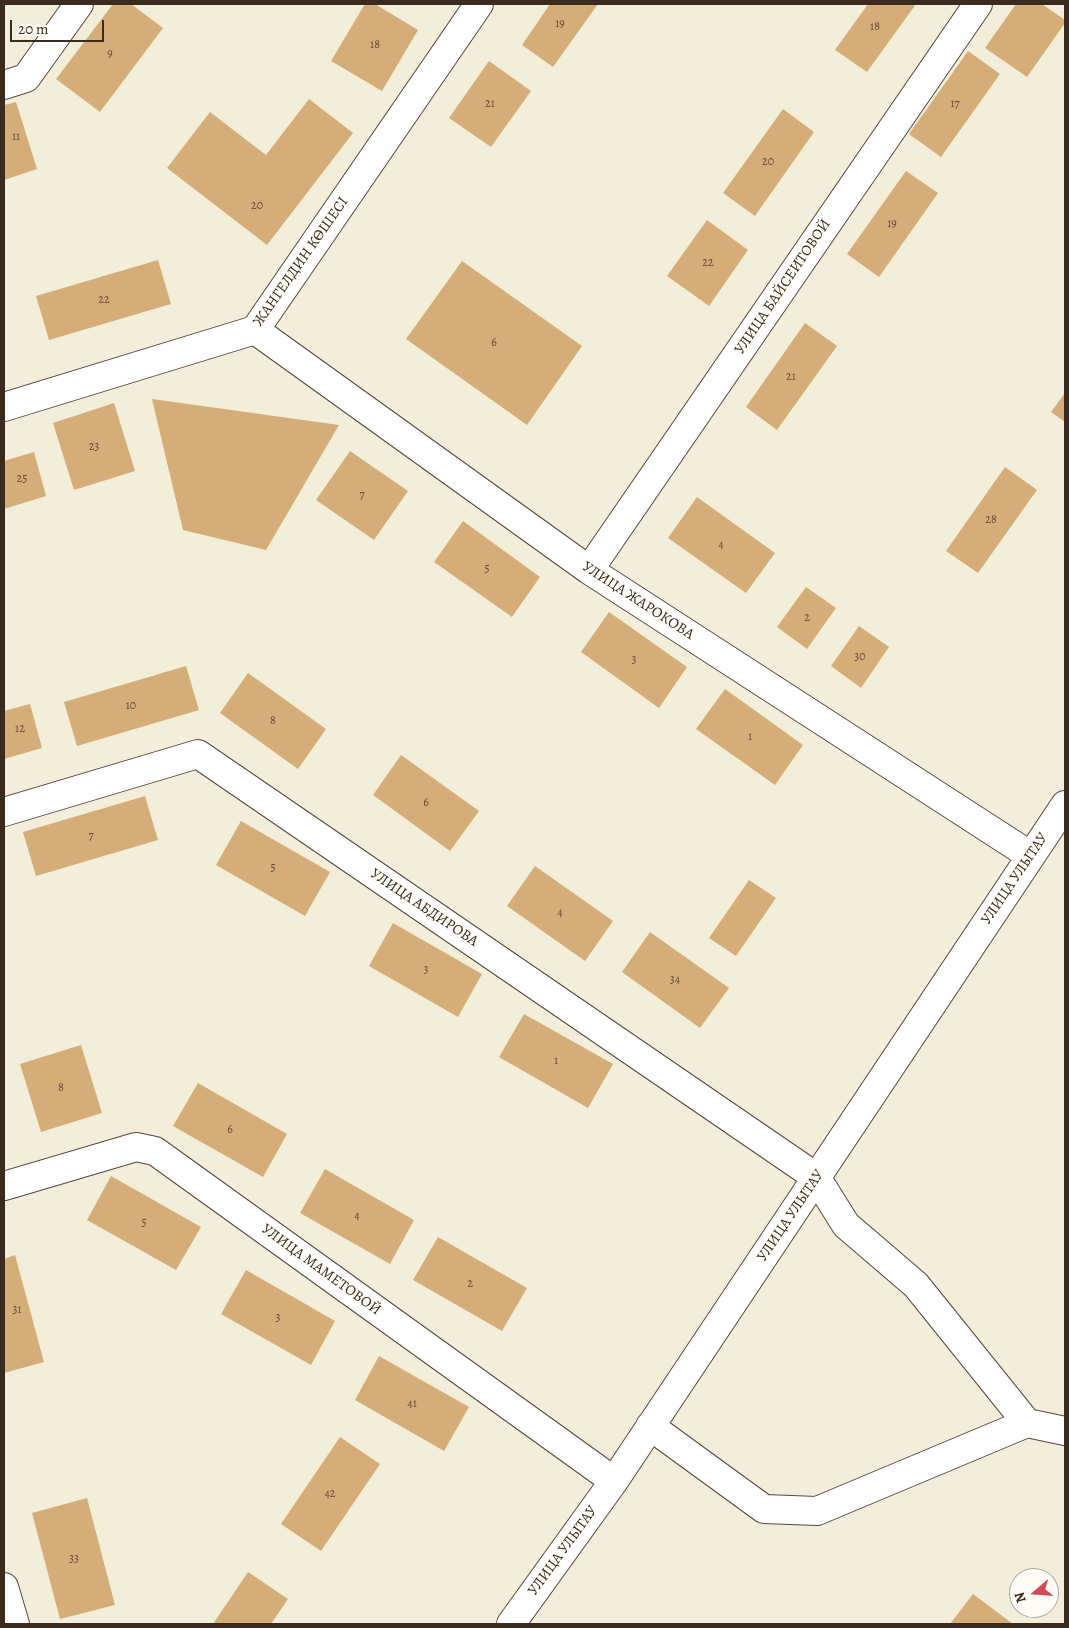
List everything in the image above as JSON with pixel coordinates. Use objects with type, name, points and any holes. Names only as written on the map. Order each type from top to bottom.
[{"type":"street","points":[[4,85],[26,78],[79,4]]},
{"type":"street","name":"ЖАНГЕЛДИН КӨШЕСІ","points":[[4,407],[255,330],[479,4]]},
{"type":"street","name":"УЛИЦА БАЙСЕИТОВОЙ","points":[[589,570],[978,4]]},
{"type":"street","name":"УЛИЦА ЖАРОКОВА","points":[[255,330],[589,570],[1031,856]]},
{"type":"street","name":"УЛИЦА АБДИРОВА","points":[[4,812],[198,754],[816,1177]]},
{"type":"street","name":"УЛИЦА УЛЫТАУ","points":[[511,1624],[614,1481],[1065,805]]},
{"type":"street","name":"УЛИЦА МАМЕТОВОЙ","points":[[4,1186],[136,1147],[155,1151],[614,1481]]},
{"type":"street","points":[[816,1177],[846,1225],[916,1285],[1028,1423]]},
{"type":"street","points":[[650,1426],[764,1509],[817,1511],[1028,1423],[1065,1431]]},
{"type":"street","points":[[4,1587],[16,1624]]},
{"type":"building","points":[[113,4],[131,4],[163,28],[100,112],[56,79]]},
{"type":"building","points":[[365,4],[375,4],[418,30],[382,91],[331,61]]},
{"type":"building","points":[[550,4],[598,4],[553,67],[522,45]]},
{"type":"building","points":[[868,4],[916,4],[867,72],[835,50]]},
{"type":"building","points":[[1016,4],[1042,4],[1065,20],[1065,23],[1027,77],[985,48]]},
{"type":"building","points":[[968,51],[1000,74],[941,157],[909,134]]},
{"type":"building","points":[[489,61],[531,91],[491,147],[449,118]]},
{"type":"building","points":[[309,99],[353,133],[267,245],[167,168],[210,112],[266,155]]},
{"type":"building","points":[[16,102],[37,169],[4,180],[4,105]]},
{"type":"building","points":[[783,109],[814,132],[755,216],[723,193]]},
{"type":"building","points":[[906,171],[938,193],[879,277],[847,254]]},
{"type":"building","points":[[707,220],[748,250],[709,306],[667,276]]},
{"type":"building","points":[[158,260],[171,304],[49,340],[36,296]]},
{"type":"building","points":[[462,261],[582,346],[527,425],[406,339]]},
{"type":"building","points":[[805,323],[837,346],[777,430],[746,407]]},
{"type":"building","points":[[1065,393],[1065,422],[1051,412]]},
{"type":"building","points":[[152,399],[339,425],[266,550],[183,530]]},
{"type":"building","points":[[114,403],[135,471],[74,490],[53,423]]},
{"type":"building","points":[[350,451],[408,491],[374,540],[316,500]]},
{"type":"building","points":[[34,452],[46,496],[4,509],[4,461]]},
{"type":"building","points":[[1005,467],[1037,490],[978,573],[946,551]]},
{"type":"building","points":[[697,497],[775,553],[746,593],[668,538]]},
{"type":"building","points":[[463,521],[540,577],[512,617],[434,562]]},
{"type":"building","points":[[806,587],[836,608],[807,649],[777,627]]},
{"type":"building","points":[[609,612],[687,667],[659,708],[581,652]]},
{"type":"building","points":[[859,626],[889,647],[861,688],[831,666]]},
{"type":"building","points":[[186,666],[199,710],[77,746],[64,702]]},
{"type":"building","points":[[248,673],[326,729],[298,769],[220,713]]},
{"type":"building","points":[[725,689],[803,745],[775,785],[696,729]]},
{"type":"building","points":[[30,704],[42,748],[4,759],[4,711]]},
{"type":"building","points":[[401,755],[479,811],[450,851],[373,795]]},
{"type":"building","points":[[145,796],[158,840],[36,876],[23,832]]},
{"type":"building","points":[[241,821],[330,872],[305,916],[216,865]]},
{"type":"building","points":[[535,866],[613,921],[585,961],[507,906]]},
{"type":"building","points":[[749,880],[776,898],[736,956],[709,938]]},
{"type":"building","points":[[393,923],[482,974],[458,1017],[369,966]]},
{"type":"building","points":[[650,932],[729,988],[700,1028],[622,972]]},
{"type":"building","points":[[524,1014],[613,1064],[588,1108],[499,1057]]},
{"type":"building","points":[[81,1045],[102,1113],[41,1132],[20,1064]]},
{"type":"building","points":[[198,1083],[287,1134],[263,1177],[173,1126]]},
{"type":"building","points":[[325,1169],[414,1220],[390,1264],[300,1213]]},
{"type":"building","points":[[111,1176],[201,1227],[176,1270],[87,1220]]},
{"type":"building","points":[[438,1237],[527,1288],[502,1331],[413,1280]]},
{"type":"building","points":[[15,1255],[44,1362],[4,1373],[4,1259]]},
{"type":"building","points":[[246,1270],[335,1321],[311,1365],[221,1314]]},
{"type":"building","points":[[379,1356],[469,1407],[444,1451],[355,1400]]},
{"type":"building","points":[[340,1437],[380,1464],[321,1551],[281,1524]]},
{"type":"building","points":[[87,1498],[115,1605],[60,1619],[32,1513]]},
{"type":"building","points":[[248,1572],[288,1599],[271,1624],[213,1624]]},
{"type":"building","points":[[973,1594],[1013,1624],[950,1624]]}]
